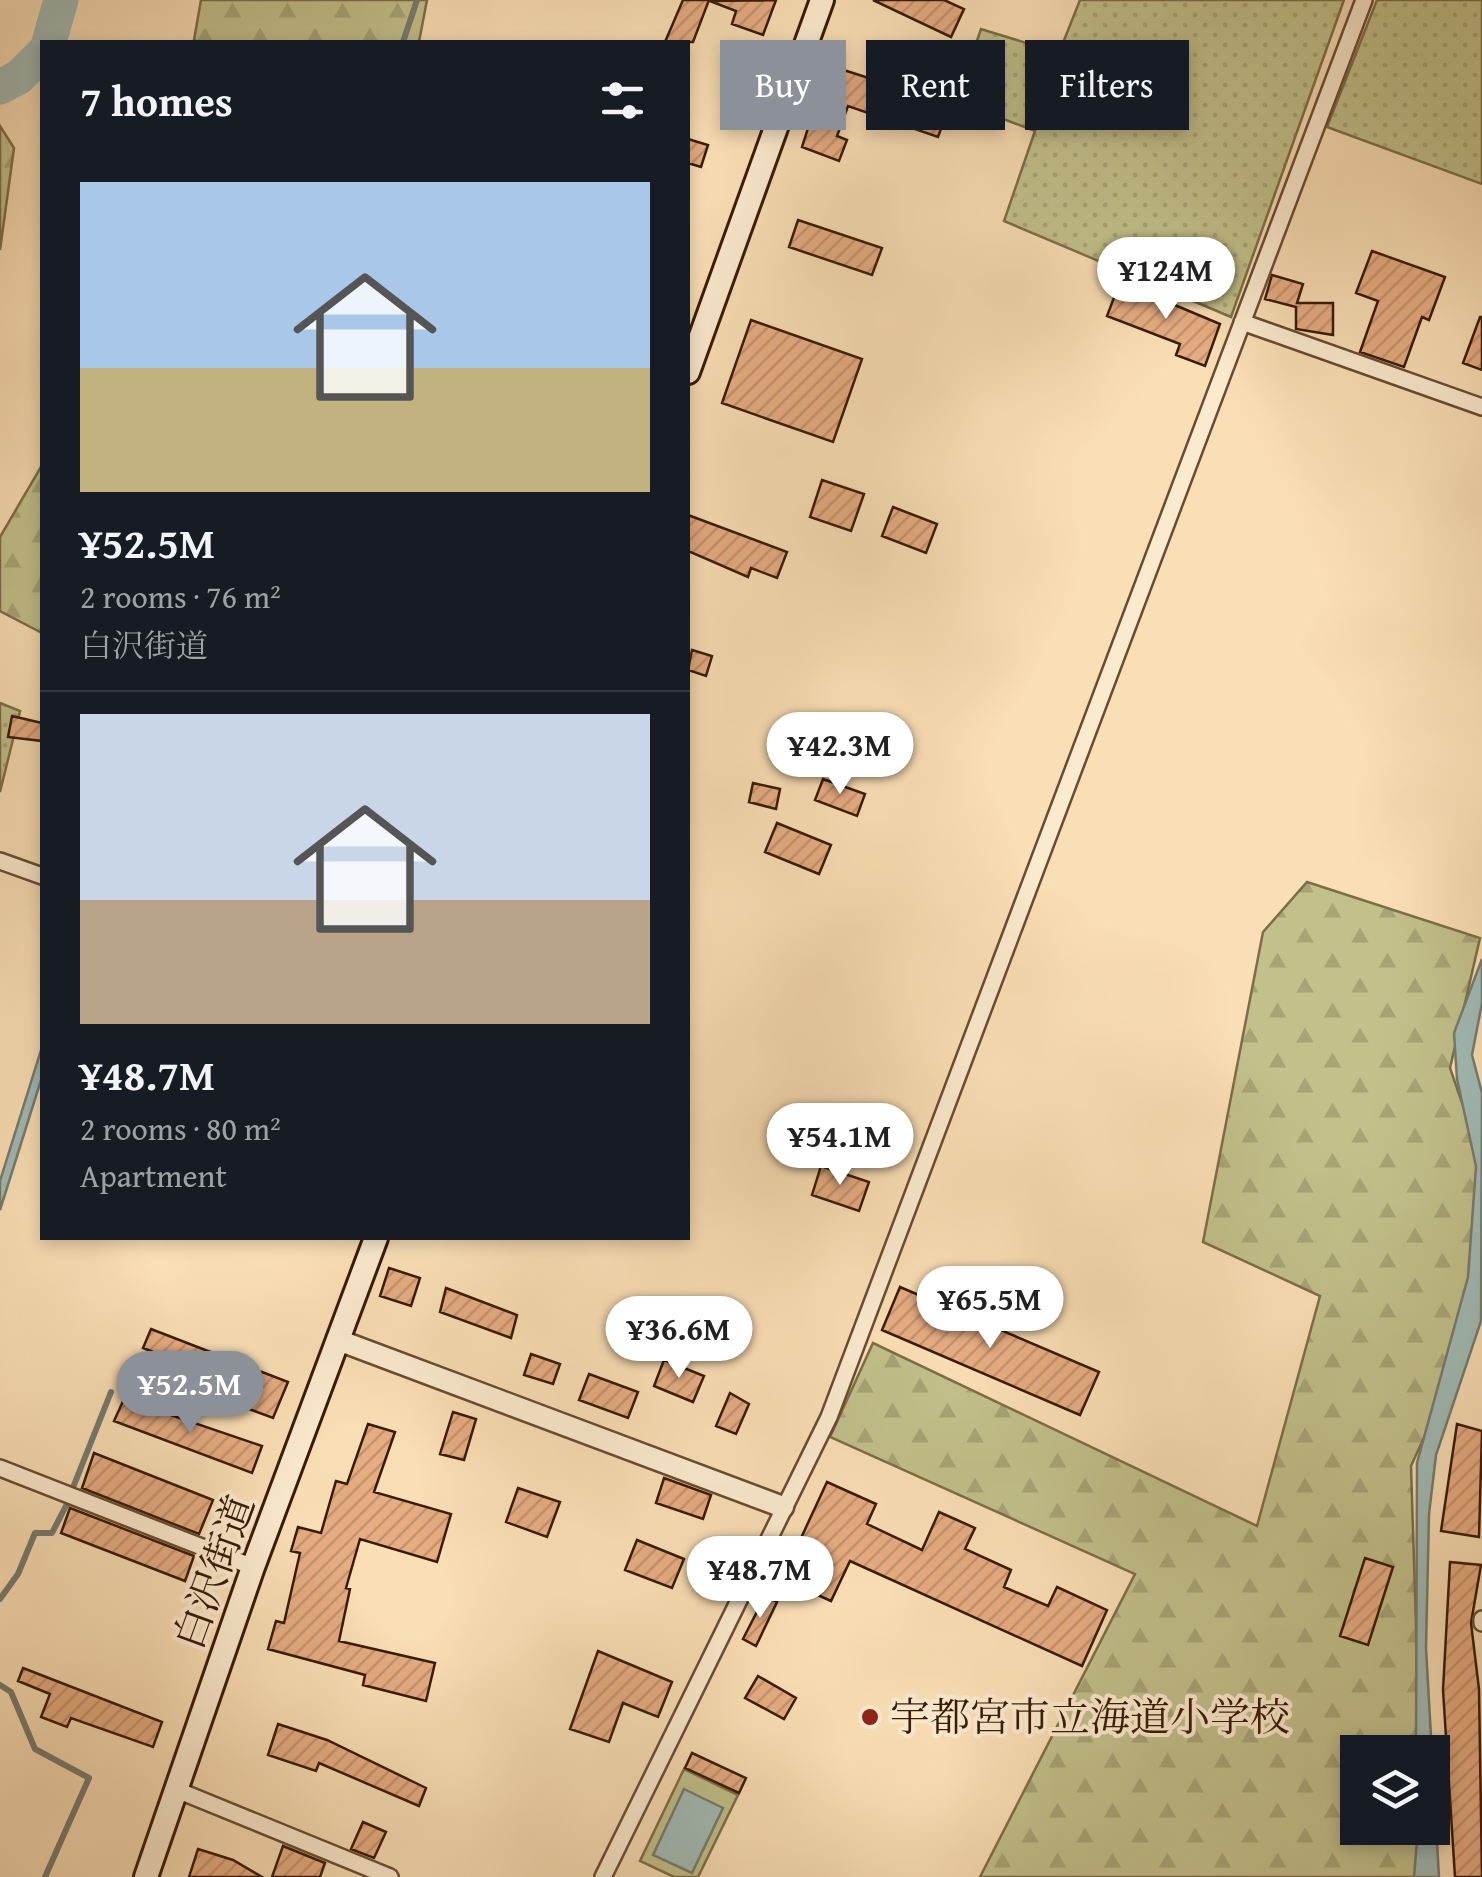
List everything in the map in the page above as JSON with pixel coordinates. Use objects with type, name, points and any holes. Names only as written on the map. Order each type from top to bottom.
[{"type":"main road","points":[[690,366],[822,0]]},
{"type":"main road","name":"白沢街道","points":[[146,1877],[253,1567],[375,1240]]},
{"type":"street","points":[[603,1877],[829,1417],[1364,0]]},
{"type":"street","points":[[1242,322],[1482,407]]},
{"type":"street","points":[[0,861],[40,875]]},
{"type":"street","points":[[338,1340],[783,1506]]},
{"type":"street","points":[[0,1468],[253,1567]]},
{"type":"street","points":[[177,1790],[390,1877]]},
{"type":"green space","points":[[201,0],[427,0],[419,40],[194,40]]},
{"type":"green space","points":[[1080,0],[1344,0],[1231,317],[1004,221],[1032,130],[1189,130],[1189,40],[1064,40]]},
{"type":"green space","points":[[1377,0],[1482,0],[1482,184],[1327,127]]},
{"type":"green space","points":[[981,29],[1025,43],[1025,127],[1005,120],[1005,40],[977,40]]},
{"type":"green space","points":[[0,126],[14,148],[0,250]]},
{"type":"green space","points":[[40,468],[40,632],[0,611],[0,537]]},
{"type":"green space","points":[[0,703],[20,711],[0,792]]},
{"type":"green space","points":[[1307,882],[1480,938],[1450,1068],[1482,1161],[1459,1361],[1411,1466],[1419,1735],[1340,1735],[1340,1845],[1421,1845],[1420,1877],[980,1877],[1135,1574],[830,1437],[873,1343],[1257,1526],[1320,1296],[1203,1242],[1263,932]]},
{"type":"green space","points":[[684,1769],[738,1795],[698,1877],[674,1877],[640,1861]]},
{"type":"water","points":[[1482,959],[1482,1003],[1472,1055],[1482,1093],[1481,1321],[1436,1455],[1429,1514],[1426,1648],[1431,1735],[1416,1735],[1417,1463],[1468,1277],[1476,1166],[1457,1079],[1454,1033]]},
{"type":"water","points":[[40,1053],[40,1083],[0,1210],[0,1181]]},
{"type":"water","points":[[684,1789],[723,1808],[692,1873],[653,1855]]},
{"type":"water","points":[[1417,1845],[1437,1845],[1439,1877],[1414,1877]]},
{"type":"building","points":[[683,0],[709,0],[693,42],[666,40]]},
{"type":"building","points":[[776,0],[763,35],[732,24],[736,11],[710,1]]},
{"type":"building","points":[[873,0],[944,0],[964,9],[951,37]]},
{"type":"building","points":[[846,71],[866,77],[866,112],[848,106],[846,111]]},
{"type":"building","points":[[807,130],[839,130],[837,136],[847,140],[839,161],[802,147]]},
{"type":"building","points":[[918,130],[941,130],[938,137]]},
{"type":"building","points":[[690,140],[708,145],[701,167],[690,164]]},
{"type":"building","points":[[798,220],[882,248],[872,275],[789,247]]},
{"type":"building","points":[[1372,251],[1445,277],[1429,320],[1422,317],[1404,367],[1360,352],[1378,301],[1356,293]]},
{"type":"building","points":[[1272,275],[1303,284],[1297,303],[1333,303],[1333,335],[1296,329],[1296,307],[1265,299]]},
{"type":"building","points":[[1120,282],[1220,324],[1205,366],[1176,355],[1180,344],[1107,316]]},
{"type":"building","points":[[1482,317],[1482,370],[1463,363]]},
{"type":"building","points":[[751,320],[862,359],[833,442],[722,403]]},
{"type":"building","points":[[822,480],[864,494],[851,531],[810,517]]},
{"type":"building","points":[[893,507],[937,524],[926,553],[882,536]]},
{"type":"building","points":[[690,516],[787,552],[777,578],[751,568],[748,577],[690,552]]},
{"type":"building","points":[[692,650],[712,656],[706,676],[690,671]]},
{"type":"building","points":[[12,716],[40,723],[40,741],[8,737]]},
{"type":"building","points":[[823,779],[865,794],[857,816],[815,800]]},
{"type":"building","points":[[753,783],[780,789],[776,809],[749,802]]},
{"type":"building","points":[[777,823],[831,845],[819,874],[765,852]]},
{"type":"building","points":[[821,1166],[869,1182],[859,1211],[812,1195]]},
{"type":"building","points":[[389,1268],[420,1278],[411,1306],[380,1296]]},
{"type":"building","points":[[900,1287],[1099,1372],[1080,1415],[882,1330]]},
{"type":"building","points":[[446,1288],[517,1315],[511,1338],[440,1312]]},
{"type":"building","points":[[151,1329],[288,1382],[273,1418],[179,1383],[186,1365],[143,1348]]},
{"type":"building","points":[[531,1354],[560,1364],[553,1384],[524,1375]]},
{"type":"building","points":[[664,1360],[704,1376],[693,1402],[654,1386]]},
{"type":"building","points":[[589,1374],[638,1392],[628,1418],[579,1400]]},
{"type":"building","points":[[730,1393],[749,1404],[736,1434],[716,1426]]},
{"type":"building","points":[[124,1399],[262,1446],[252,1473],[114,1421]]},
{"type":"building","points":[[453,1412],[476,1419],[464,1460],[440,1454]]},
{"type":"building","points":[[368,1424],[395,1432],[374,1492],[451,1514],[437,1562],[360,1539],[346,1588],[350,1589],[339,1641],[435,1663],[426,1701],[363,1685],[365,1675],[268,1649],[276,1621],[284,1623],[300,1553],[291,1551],[298,1527],[321,1533],[336,1481],[347,1484]]},
{"type":"building","points":[[1457,1424],[1482,1431],[1479,1537],[1441,1531]]},
{"type":"building","points":[[94,1453],[213,1500],[199,1534],[82,1488]]},
{"type":"building","points":[[664,1478],[711,1495],[703,1519],[656,1503]]},
{"type":"building","points":[[827,1482],[876,1504],[867,1524],[922,1550],[939,1512],[975,1528],[965,1549],[1011,1570],[1004,1587],[1048,1606],[1057,1587],[1107,1610],[1082,1666],[850,1561],[831,1601],[782,1579]]},
{"type":"building","points":[[518,1488],[560,1502],[547,1537],[506,1522]]},
{"type":"building","points":[[70,1508],[194,1556],[185,1581],[61,1533]]},
{"type":"building","points":[[637,1540],[684,1559],[672,1588],[625,1570]]},
{"type":"building","points":[[1365,1558],[1393,1567],[1368,1645],[1340,1636]]},
{"type":"building","points":[[1450,1562],[1481,1565],[1471,1623],[1479,1689],[1482,1877],[1455,1877],[1450,1735],[1446,1735],[1443,1690]]},
{"type":"building","points":[[765,1596],[777,1602],[756,1646],[743,1639]]},
{"type":"building","points":[[598,1651],[672,1682],[658,1717],[623,1703],[609,1742],[570,1729]]},
{"type":"building","points":[[23,1668],[162,1722],[153,1747],[71,1718],[67,1727],[41,1717],[50,1694],[18,1681]]},
{"type":"building","points":[[758,1676],[796,1698],[784,1719],[745,1698]]},
{"type":"building","points":[[278,1724],[327,1740],[426,1788],[419,1806],[319,1763],[316,1771],[268,1755]]},
{"type":"building","points":[[692,1753],[746,1778],[739,1793],[685,1768]]},
{"type":"building","points":[[363,1822],[386,1832],[374,1858],[351,1849]]},
{"type":"building","points":[[283,1846],[325,1863],[320,1877],[272,1877]]},
{"type":"building","points":[[198,1849],[233,1860],[262,1877],[189,1877]]},
{"type":"waterway","points":[[50,40],[61,0]]},
{"type":"waterway","points":[[404,40],[417,0]]},
{"type":"waterway","points":[[0,87],[19,77],[40,56]]},
{"type":"waterway","points":[[72,1490],[111,1392]]},
{"type":"waterway","points":[[0,1599],[18,1574],[35,1533],[52,1533],[69,1500]]},
{"type":"waterway","points":[[0,1685],[11,1692],[35,1749],[89,1778],[45,1877]]},
{"type":"place","name":"宇都宮市立海道小学校","points":[[870,1717]]}]
